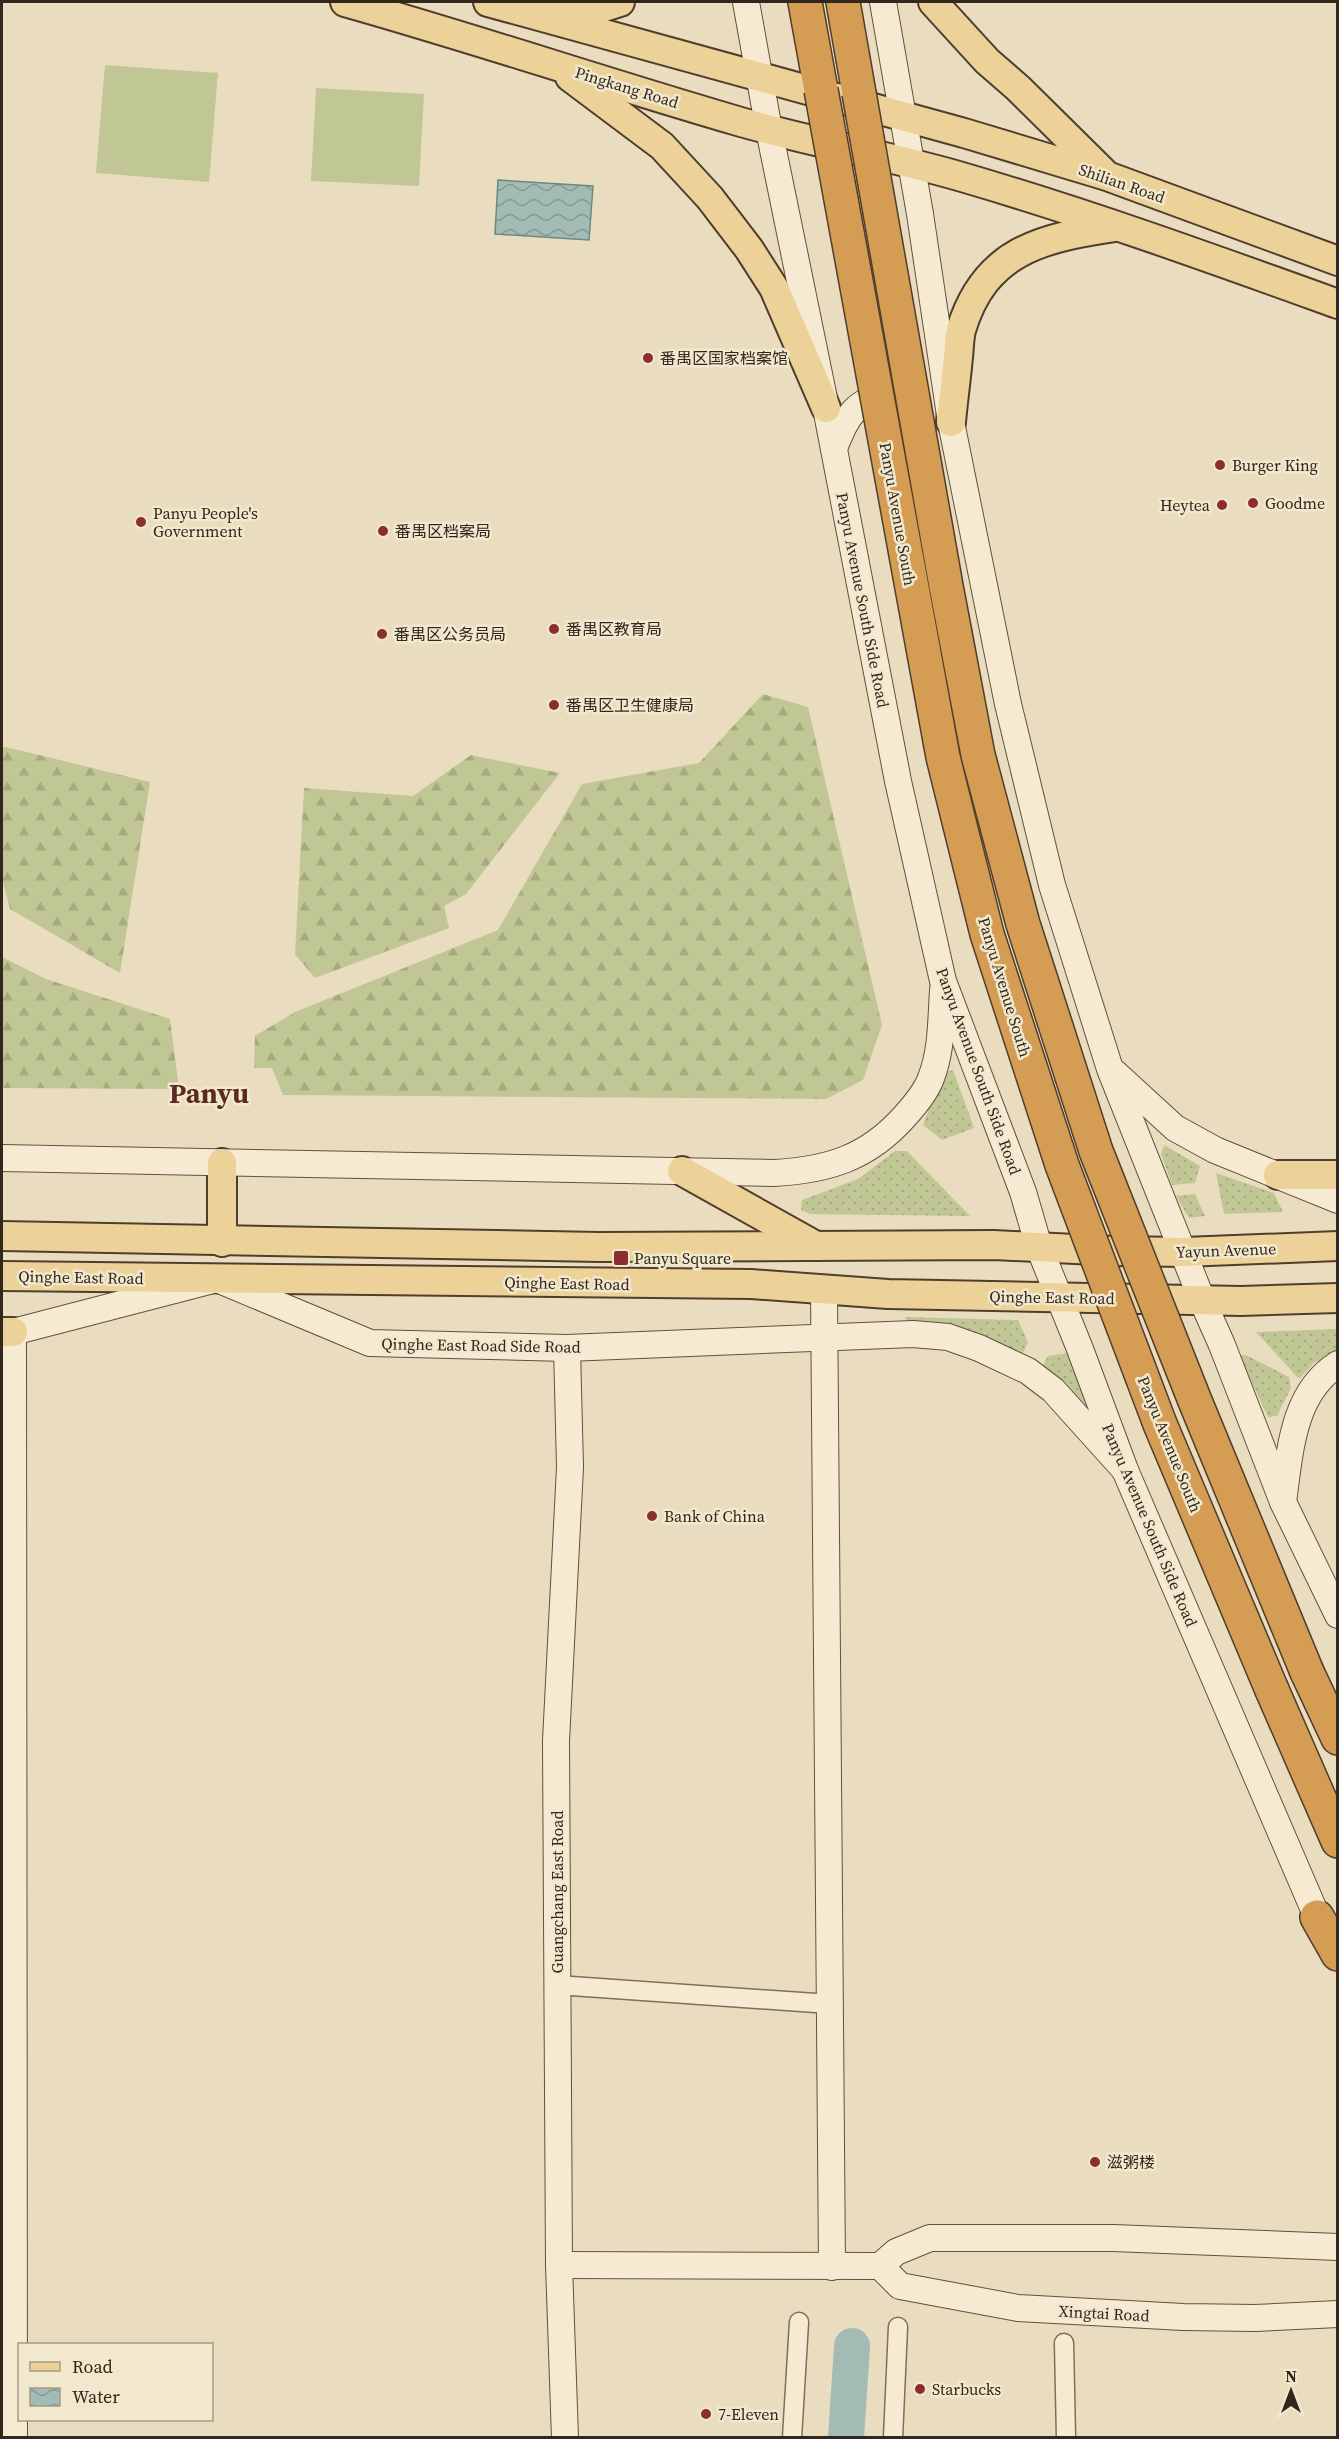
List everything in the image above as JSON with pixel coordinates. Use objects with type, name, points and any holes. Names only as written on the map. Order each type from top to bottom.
[{"type":"highway","name":"Panyu Avenue South","points":[[805,2],[943,757],[987,934],[1066,1176],[1160,1424],[1338,1841]]},
{"type":"highway","points":[[843,2],[978,755],[1023,924],[1096,1151],[1195,1401],[1307,1672],[1338,1738]]},
{"type":"highway","points":[[1317,1917],[1338,1953]]},
{"type":"main road","name":"Pingkang Road","points":[[345,2],[769,130],[911,164]]},
{"type":"main road","points":[[488,2],[902,117]]},
{"type":"main road","points":[[542,17],[601,8],[620,2]]},
{"type":"main road","name":"Panyu Avenue South Side Road","points":[[746,2],[769,130],[834,448],[898,781],[943,981],[1023,1192],[1039,1247],[1060,1296],[1125,1470],[1338,1967]]},
{"type":"main road","points":[[883,2],[951,422],[1008,704],[1049,874],[1110,1069],[1283,1502],[1338,1615]]},
{"type":"main road","points":[[933,2],[987,61],[1018,88],[1107,176]]},
{"type":"main road","points":[[542,17],[543,61],[662,146],[710,198],[749,249],[774,288],[826,408]]},
{"type":"main road","name":"Shilian Road","points":[[902,117],[1107,176],[1338,261]]},
{"type":"main road","points":[[911,164],[960,176],[1121,227],[1338,304]]},
{"type":"main road","points":[[951,422],[961,331],[975,297],[994,269],[1029,247],[1068,234],[1121,227]]},
{"type":"main road","points":[[834,448],[847,417],[867,400],[892,391],[925,396],[951,422]]},
{"type":"main road","points":[[2,1158],[802,1172],[846,1160],[876,1143],[896,1126],[916,1103],[931,1079],[939,1050],[943,981]]},
{"type":"main road","points":[[1110,1069],[1175,1128],[1215,1150],[1338,1200]]},
{"type":"main road","points":[[222,1163],[222,1242]]},
{"type":"main road","points":[[682,1171],[818,1247]]},
{"type":"main road","points":[[1278,1174],[1338,1175]]},
{"type":"main road","points":[[2,1236],[222,1242],[599,1247],[994,1245],[1039,1247]]},
{"type":"main road","name":"Yayun Avenue","points":[[1039,1247],[1184,1252],[1338,1246]]},
{"type":"main road","name":"Qinghe East Road","points":[[2,1276],[751,1284],[888,1294],[1202,1300]]},
{"type":"main road","points":[[14,2438],[7,2268],[7,1332],[217,1280]]},
{"type":"main road","name":"Qinghe East Road Side Road","points":[[217,1280],[370,1342],[567,1348],[913,1334],[948,1337],[979,1348],[1028,1371],[1053,1390],[1125,1470]]},
{"type":"main road","points":[[824,1290],[832,2267]]},
{"type":"main road","points":[[1202,1300],[1338,1298]]},
{"type":"main road","name":"Guangchang East Road","points":[[565,2438],[559,2265],[556,1741],[570,1467],[567,1348]]},
{"type":"main road","points":[[1283,1502],[1294,1430],[1302,1407],[1310,1390],[1338,1364]]},
{"type":"main road","points":[[559,2265],[880,2266],[897,2252],[930,2238],[1113,2238],[1338,2247]]},
{"type":"main road","name":"Xingtai Road","points":[[880,2266],[900,2286],[1018,2308],[1183,2317],[1255,2318],[1338,2314]]},
{"type":"street","points":[[888,28],[897,2]]},
{"type":"street","points":[[557,1985],[830,2004]]},
{"type":"street","points":[[792,2438],[799,2322]]},
{"type":"street","points":[[893,2438],[898,2327]]},
{"type":"street","points":[[1064,2343],[1066,2438]]},
{"type":"green space","points":[[105,65],[218,73],[209,182],[96,173]]},
{"type":"green space","points":[[316,88],[424,94],[419,186],[311,181]]},
{"type":"green space","points":[[763,694],[808,707],[882,1025],[863,1080],[826,1099],[283,1095],[272,1068],[254,1068],[255,1036],[295,1012],[498,930],[582,784],[699,763]]},
{"type":"green space","points":[[6,747],[150,782],[120,973],[10,909],[2,878],[2,748]]},
{"type":"green space","points":[[471,755],[560,773],[466,894],[444,906],[449,928],[315,978],[295,954],[304,788],[413,796]]},
{"type":"green space","points":[[2,957],[46,979],[170,1019],[179,1089],[2,1088]]},
{"type":"green space","points":[[953,1070],[974,1128],[942,1140],[923,1125],[942,1073]]},
{"type":"green space","points":[[1164,1145],[1200,1166],[1195,1183],[1172,1185],[1161,1154]]},
{"type":"green space","points":[[895,1151],[907,1151],[970,1216],[810,1214],[801,1210],[802,1200],[858,1179]]},
{"type":"green space","points":[[1216,1173],[1274,1193],[1283,1212],[1224,1214]]},
{"type":"green space","points":[[1195,1194],[1205,1216],[1189,1218],[1176,1196]]},
{"type":"green space","points":[[905,1317],[1018,1320],[1028,1342],[1022,1356],[908,1327]]},
{"type":"green space","points":[[1337,1329],[1337,1356],[1315,1362],[1299,1379],[1256,1332]]},
{"type":"green space","points":[[1068,1353],[1097,1418],[1039,1372],[1048,1356]]},
{"type":"green space","points":[[1239,1355],[1246,1355],[1289,1377],[1291,1388],[1277,1416],[1268,1417]]},
{"type":"water","points":[[498,180],[593,186],[589,240],[495,234]]},
{"type":"waterway","points":[[846,2438],[852,2346]]},
{"type":"place","name":"番禺区国家档案馆","points":[[648,358]]},
{"type":"place","name":"Burger King","points":[[1220,465]]},
{"type":"place","name":"Goodme","points":[[1253,503]]},
{"type":"place","name":"Heytea","points":[[1222,505]]},
{"type":"place","name":"Panyu People's Government","points":[[141,522]]},
{"type":"place","name":"番禺区档案局","points":[[383,531]]},
{"type":"place","name":"番禺区教育局","points":[[554,629]]},
{"type":"place","name":"番禺区公务员局","points":[[382,634]]},
{"type":"place","name":"番禺区卫生健康局","points":[[554,705]]},
{"type":"place","name":"Panyu Square","points":[[621,1258]]},
{"type":"place","name":"Bank of China","points":[[652,1516]]},
{"type":"place","name":"滋粥楼","points":[[1095,2162]]},
{"type":"place","name":"Starbucks","points":[[920,2389]]},
{"type":"place","name":"7-Eleven","points":[[706,2414]]},
{"type":"district","name":"Panyu","points":[[209,1093]]}]
